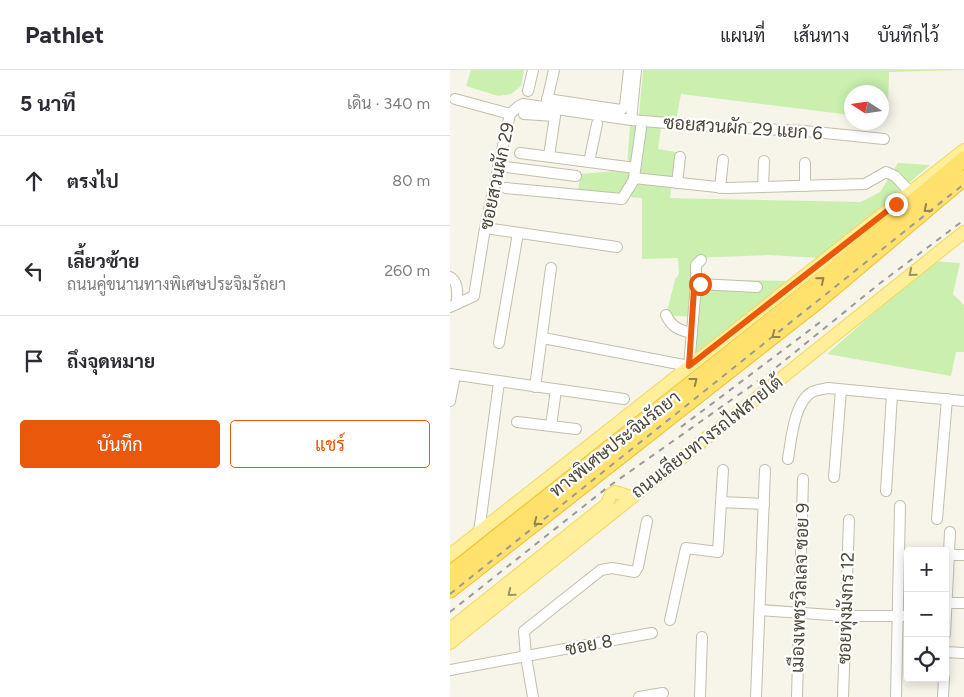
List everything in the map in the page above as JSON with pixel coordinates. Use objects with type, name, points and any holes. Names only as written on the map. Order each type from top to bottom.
[{"type":"highway","name":"ทางพิเศษประจิมรัถยา","points":[[450,574],[809,290],[964,159]]},
{"type":"highway","name":"ทางพิเศษประจิมรัถยา","points":[[450,590],[818,301],[964,178]]},
{"type":"main road","points":[[450,555],[964,150]]},
{"type":"main road","name":"ถนนเลียบทางรถไฟสายใต้","points":[[450,642],[964,232]]},
{"type":"main road","points":[[450,566],[579,465],[590,464],[592,460],[590,451],[592,444]]},
{"type":"main road","points":[[450,629],[607,504],[613,492],[631,497]]},
{"type":"street","points":[[528,91],[533,70]]},
{"type":"street","points":[[554,70],[546,104],[621,110],[625,106],[629,70]]},
{"type":"street","points":[[631,120],[636,70]]},
{"type":"street","points":[[456,99],[510,114]]},
{"type":"street","name":"ซอยสวนผัก 29","points":[[454,306],[474,296],[485,228],[510,114],[523,104],[546,104],[631,120]]},
{"type":"street","points":[[524,114],[556,116],[549,156]]},
{"type":"street","name":"ซอยสวนผัก 29 แยก 6","points":[[631,120],[703,126],[805,126],[884,139]]},
{"type":"street","points":[[589,162],[596,124]]},
{"type":"street","points":[[506,188],[622,200],[635,173],[641,128]]},
{"type":"street","points":[[520,153],[589,162],[677,183],[720,188],[865,184],[886,172],[895,176],[910,192]]},
{"type":"street","points":[[677,183],[680,157]]},
{"type":"street","points":[[720,188],[723,160]]},
{"type":"street","points":[[763,187],[764,161]]},
{"type":"street","points":[[805,163],[805,186]]},
{"type":"street","points":[[498,166],[576,176]]},
{"type":"street","points":[[485,228],[616,247]]},
{"type":"street","points":[[499,343],[518,233]]},
{"type":"street","points":[[543,338],[689,366],[696,264],[701,260]]},
{"type":"street","points":[[535,387],[551,268]]},
{"type":"street","points":[[450,277],[457,284],[454,306]]},
{"type":"street","points":[[696,285],[757,287]]},
{"type":"street","points":[[666,315],[673,327],[680,331],[692,333]]},
{"type":"street","points":[[450,401],[452,375],[624,399]]},
{"type":"street","points":[[479,532],[499,382]]},
{"type":"street","points":[[788,459],[792,432],[800,406],[812,392],[828,388],[892,396],[964,401]]},
{"type":"street","points":[[551,426],[556,390]]},
{"type":"street","points":[[834,477],[841,390]]},
{"type":"street","points":[[886,490],[892,396]]},
{"type":"street","points":[[937,519],[947,399]]},
{"type":"street","points":[[517,422],[576,429]]},
{"type":"street","points":[[670,620],[686,548],[718,552],[723,470]]},
{"type":"street","points":[[756,697],[765,470]]},
{"type":"street","name":"เมืองเพชรวิลเลจ ซอย 9","points":[[796,697],[803,479]]},
{"type":"street","points":[[721,502],[764,504]]},
{"type":"street","points":[[896,697],[903,616],[900,506]]},
{"type":"street","name":"ซอยทุ่งมังกร 12","points":[[843,697],[848,520]]},
{"type":"street","points":[[533,697],[526,657],[524,631],[602,570],[612,568],[634,572],[638,567],[647,521]]},
{"type":"street","points":[[950,532],[949,556],[964,555]]},
{"type":"street","points":[[949,602],[964,603]]},
{"type":"street","points":[[760,610],[846,616],[903,616]]},
{"type":"street","name":"ซอย 8","points":[[450,670],[652,633]]},
{"type":"street","points":[[700,697],[702,637]]},
{"type":"street","points":[[949,652],[964,653]]},
{"type":"street","points":[[943,697],[944,682]]},
{"type":"street","points":[[639,697],[663,693]]},
{"type":"green space","points":[[471,70],[524,70],[521,86],[511,94],[498,96],[466,86]]},
{"type":"green space","points":[[643,70],[964,70],[889,72],[889,85],[844,85],[844,114],[681,94],[676,120],[639,115]]},
{"type":"green space","points":[[630,124],[661,128],[658,149],[676,152],[670,198],[861,202],[880,192],[898,163],[930,165],[821,258],[768,255],[694,258],[692,279],[790,281],[697,355],[693,351],[695,317],[666,315],[675,280],[679,274],[678,258],[642,259],[642,198],[578,193],[580,174],[627,170]]},
{"type":"green space","points":[[933,261],[960,263],[953,294],[964,305],[964,352],[956,352],[951,376],[827,354]]},
{"type":"railway","points":[[450,594],[964,184]]},
{"type":"railway","points":[[450,612],[608,487],[768,374],[879,284],[964,220]]},
{"type":"railway","points":[[681,427],[823,320]]},
{"type":"route","points":[[700,284],[696,285],[694,289],[689,366],[896,204]]}]
